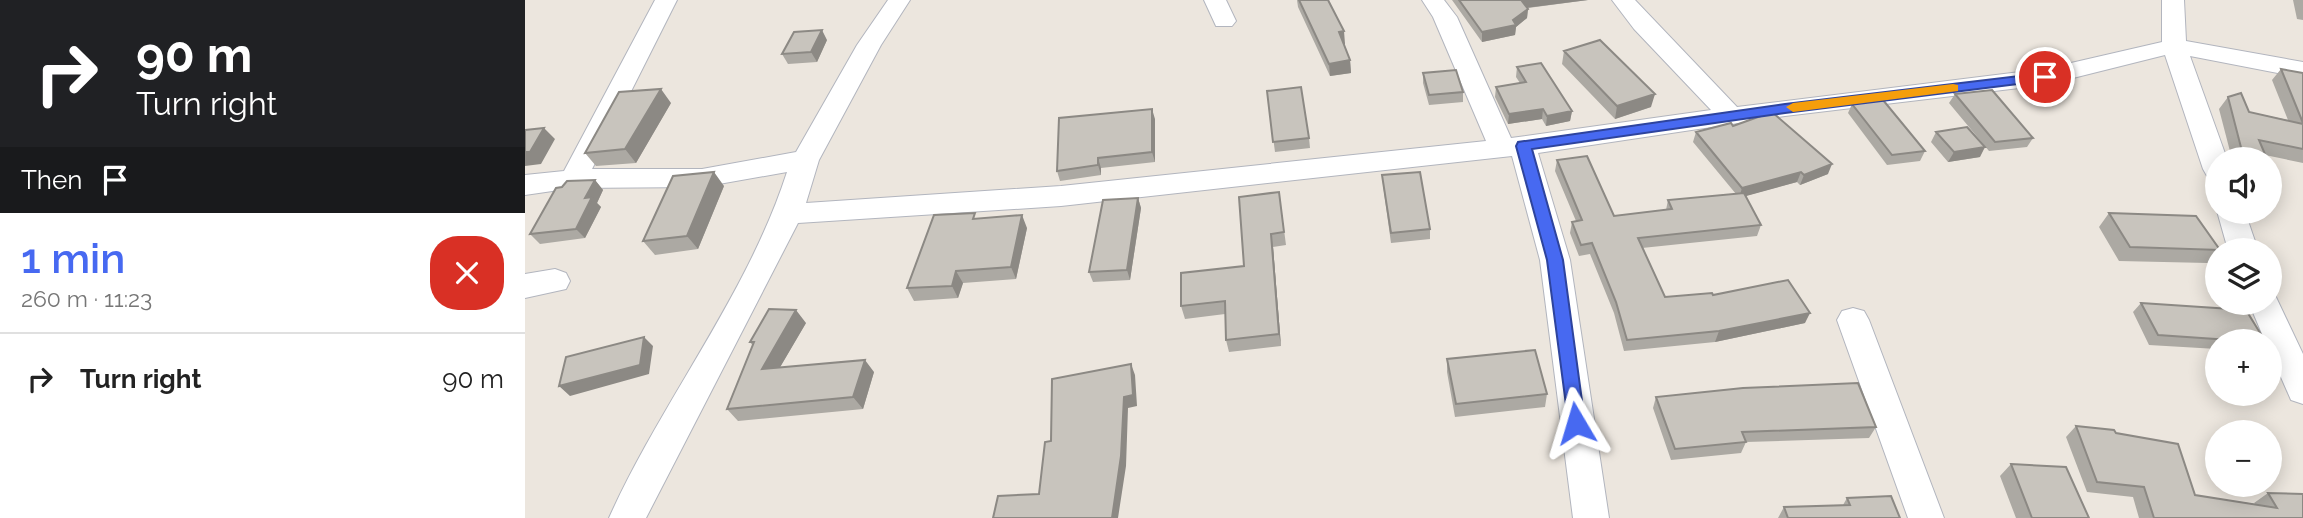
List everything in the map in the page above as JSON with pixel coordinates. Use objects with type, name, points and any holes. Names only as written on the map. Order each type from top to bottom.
[{"type":"street","points":[[573,178],[666,0]]},
{"type":"street","points":[[628,518],[788,214],[805,160],[869,45],[899,0]]},
{"type":"street","points":[[1433,0],[1445,17],[1513,146],[1555,260],[1591,518]]},
{"type":"street","points":[[1623,0],[1641,24],[1731,116]]},
{"type":"street","points":[[2173,0],[2174,46],[2209,147]]},
{"type":"street","points":[[788,214],[1061,196],[1513,146],[2045,77],[2174,46],[2303,70]]},
{"type":"street","points":[[525,186],[573,178],[702,178],[805,160]]},
{"type":"street","points":[[525,286],[555,281]]},
{"type":"street","points":[[2269,315],[2303,390]]},
{"type":"street","points":[[1853,320],[1926,518]]},
{"type":"building","points":[[1299,0],[1328,0],[1344,31],[1339,32],[1350,60],[1329,64]]},
{"type":"building","points":[[1459,0],[1524,0],[1522,1],[1528,9],[1513,20],[1516,25],[1482,32]]},
{"type":"building","points":[[822,30],[811,52],[782,54],[794,32]]},
{"type":"building","points":[[1600,40],[1655,94],[1617,106],[1564,51]]},
{"type":"building","points":[[1541,63],[1572,111],[1547,116],[1543,109],[1509,114],[1496,87],[1526,82],[1517,67]]},
{"type":"building","points":[[2281,69],[2303,73],[2303,123]]},
{"type":"building","points":[[1456,70],[1463,92],[1429,95],[1423,73]]},
{"type":"building","points":[[1301,87],[1309,138],[1273,142],[1267,91]]},
{"type":"building","points":[[661,89],[625,149],[585,153],[619,92]]},
{"type":"building","points":[[1992,90],[2033,138],[1995,142],[1955,94]]},
{"type":"building","points":[[2241,93],[2249,112],[2303,124],[2303,149],[2259,140],[2262,147],[2241,147],[2228,97]]},
{"type":"building","points":[[1883,100],[1925,151],[1892,155],[1852,104]]},
{"type":"building","points":[[1152,109],[1152,152],[1098,158],[1098,165],[1057,171],[1059,118]]},
{"type":"building","points":[[1772,112],[1832,164],[1804,175],[1801,172],[1742,188],[1696,132],[1731,123],[1733,126]]},
{"type":"building","points":[[1967,127],[1985,147],[1954,152],[1936,132]]},
{"type":"building","points":[[544,128],[530,152],[525,152],[525,130]]},
{"type":"building","points":[[1587,156],[1614,216],[1672,209],[1668,200],[1744,193],[1761,225],[1638,238],[1665,297],[1713,295],[1788,280],[1810,313],[1719,331],[1627,340],[1616,302],[1592,243],[1581,245],[1572,222],[1582,220],[1557,160]]},
{"type":"building","points":[[714,172],[687,236],[643,241],[673,176]]},
{"type":"building","points":[[1420,172],[1430,229],[1391,233],[1382,175]]},
{"type":"building","points":[[595,180],[585,198],[592,197],[576,229],[530,234],[556,188],[562,187],[567,181]]},
{"type":"building","points":[[1279,192],[1284,232],[1271,234],[1279,334],[1226,340],[1225,301],[1181,306],[1181,273],[1244,266],[1239,197]]},
{"type":"building","points":[[1138,198],[1127,270],[1089,272],[1103,200]]},
{"type":"building","points":[[975,213],[973,219],[1022,215],[1011,267],[956,271],[952,286],[907,288],[934,215]]},
{"type":"building","points":[[2109,213],[2196,216],[2212,238],[2205,238],[2205,250],[2130,247]]},
{"type":"building","points":[[2141,303],[2205,307],[2205,315],[2249,315],[2258,329],[2205,329],[2205,338],[2158,335]]},
{"type":"building","points":[[769,309],[796,310],[762,369],[865,360],[853,397],[727,409],[754,342],[750,342]]},
{"type":"building","points":[[644,337],[640,365],[559,386],[566,357]]},
{"type":"building","points":[[1535,350],[1547,394],[1456,404],[1447,359]]},
{"type":"building","points":[[1131,364],[1133,395],[1124,397],[1121,456],[1112,518],[993,518],[998,496],[1039,494],[1045,442],[1051,441],[1052,379]]},
{"type":"building","points":[[1858,383],[1876,427],[1742,432],[1746,442],[1675,449],[1656,397],[1743,388]]},
{"type":"building","points":[[2076,426],[2114,430],[2116,433],[2178,444],[2195,495],[2277,508],[2270,497],[2282,497],[2282,493],[2303,494],[2303,518],[2154,518],[2144,487],[2097,482]]},
{"type":"building","points":[[2011,464],[2066,467],[2089,518],[2032,518]]},
{"type":"building","points":[[1891,496],[1900,518],[1788,518],[1784,507],[1850,505],[1847,498]]},
{"type":"slow traffic","points":[[1793,107],[1953,88]]},
{"type":"route","points":[[1576,423],[1555,260],[1523,146],[1785,108],[2045,77]]}]
